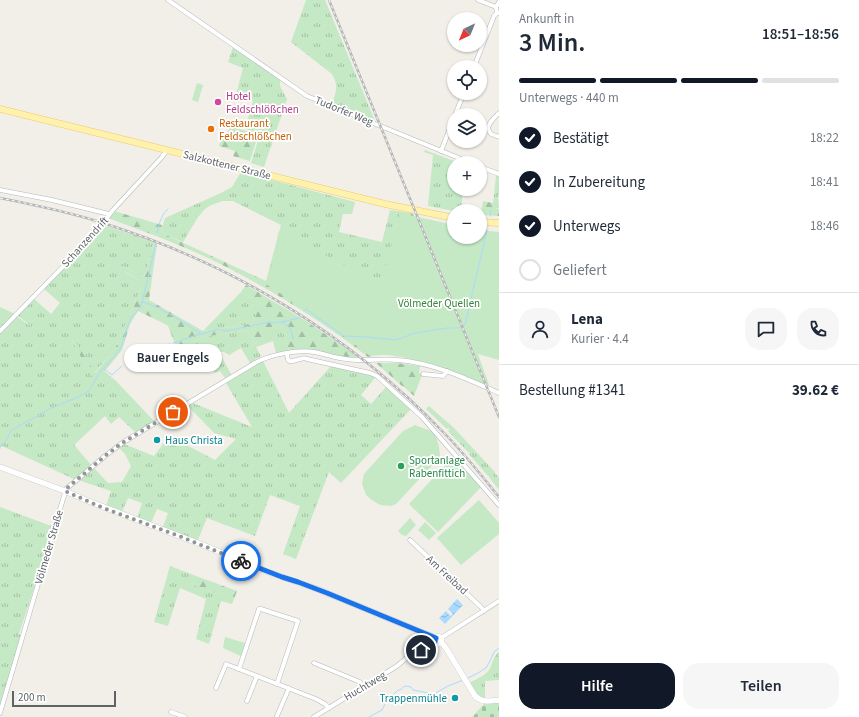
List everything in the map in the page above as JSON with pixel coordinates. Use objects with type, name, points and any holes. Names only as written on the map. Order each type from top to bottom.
[{"type":"main road","name":"Salzkottener Straße","points":[[0,109],[385,204],[447,217]]},
{"type":"main road","points":[[487,222],[499,223]]},
{"type":"street","name":"Tudorfer Weg","points":[[168,0],[307,96],[454,156]]},
{"type":"street","points":[[477,60],[494,16],[498,13],[496,8],[478,0]]},
{"type":"street","points":[[496,8],[499,2]]},
{"type":"street","points":[[499,114],[491,121],[488,129],[491,134],[499,137]]},
{"type":"street","points":[[441,151],[447,136]]},
{"type":"street","name":"Schanzendrift","points":[[0,331],[89,240],[109,214],[167,150]]},
{"type":"street","points":[[487,170],[499,174]]},
{"type":"street","points":[[0,190],[52,200],[109,214]]},
{"type":"street","points":[[65,491],[122,443],[254,363],[266,358],[305,351],[347,360],[399,360],[430,365],[499,393]]},
{"type":"street","points":[[287,354],[287,359],[291,362],[307,358],[377,376],[422,417],[499,505]]},
{"type":"street","points":[[423,374],[443,376],[447,371]]},
{"type":"street","points":[[0,467],[65,491],[101,507],[202,545],[268,572],[327,593],[438,640],[446,648],[472,692],[479,700],[499,700]]},
{"type":"street","name":"Völmeder Straße","points":[[0,713],[65,491]]},
{"type":"street","name":"Am Freibad","points":[[410,540],[484,611]]},
{"type":"street","name":"Huchtweg","points":[[314,717],[397,666],[409,656],[438,640],[499,601]]},
{"type":"street","points":[[239,669],[259,609],[298,621],[277,684]]},
{"type":"street","points":[[216,688],[226,664],[289,688],[325,704],[329,708]]},
{"type":"street","points":[[314,664],[360,682],[363,687]]},
{"type":"street","points":[[247,701],[257,676]]},
{"type":"street","points":[[278,716],[289,688]]},
{"type":"street","points":[[171,712],[183,717]]},
{"type":"green space","points":[[306,0],[325,0],[375,121],[332,104],[336,92],[336,82],[332,74],[291,42]]},
{"type":"green space","points":[[233,47],[280,80],[280,86],[287,99],[264,167],[251,163],[260,134],[245,129],[253,101],[236,95],[243,68],[228,62]]},
{"type":"green space","points":[[197,83],[203,85],[198,102],[192,100]]},
{"type":"green space","points":[[230,126],[258,135],[250,161],[233,156],[235,151],[219,146],[222,137],[226,138]]},
{"type":"green space","points":[[425,150],[447,158],[447,196],[462,196],[462,204],[447,204],[447,210],[428,206],[433,155],[424,152]]},
{"type":"green space","points":[[241,172],[355,202],[352,214],[343,214],[339,232],[382,242],[390,210],[410,213],[424,250],[346,335],[266,281],[281,225],[233,201],[223,201],[211,205],[205,209],[198,217],[183,242],[164,234],[161,230],[165,218],[232,187]]},
{"type":"green space","points":[[496,176],[499,177],[499,208],[495,208],[493,204]]},
{"type":"green space","points":[[483,201],[493,203],[495,208],[499,209],[499,216],[487,215],[487,204],[483,204]]},
{"type":"green space","points":[[114,211],[162,225],[161,230],[164,234],[266,281],[346,335],[424,250],[410,213],[413,214],[428,252],[349,337],[372,356],[368,357],[311,316],[231,269],[159,237],[108,218]]},
{"type":"green space","name":"Völmeder Quellen","points":[[400,213],[447,223],[447,244],[487,244],[487,231],[499,232],[499,360],[478,354],[489,385],[409,358],[389,355],[370,356],[304,308],[267,285],[279,231],[381,284]]},
{"type":"green space","points":[[103,225],[155,242],[144,277],[123,266],[114,282],[124,271],[143,283],[115,349],[94,373],[74,340],[72,341],[95,381],[103,370],[116,381],[155,422],[136,433],[119,417],[111,424],[105,416],[74,445],[92,466],[76,480],[2,446],[0,449],[0,333],[16,316],[35,329],[17,315],[33,298],[51,314],[60,303],[43,288]]},
{"type":"green space","points":[[155,242],[157,243],[149,300],[203,331],[252,324],[261,304],[241,292],[246,285],[306,321],[357,357],[334,355],[309,349],[289,351],[281,325],[270,328],[255,344],[247,330],[204,337],[177,349],[168,326],[138,311],[130,324],[122,350],[95,382],[72,341],[74,339],[95,373],[115,349],[143,283],[125,271],[112,284],[123,266],[144,277]]},
{"type":"green space","points":[[241,292],[261,304],[252,324],[203,331]]},
{"type":"green space","points":[[0,307],[15,314],[0,329]]},
{"type":"green space","points":[[281,325],[289,351],[276,353],[273,341],[256,347],[261,356],[250,363],[241,348],[229,355],[221,352],[220,354],[231,374],[225,378],[220,371],[215,373],[205,358],[195,364],[196,368],[191,371],[177,349],[204,337],[247,330],[255,344],[270,328]]},
{"type":"green space","points":[[263,361],[289,413],[331,366],[373,376],[375,378],[361,395],[371,404],[386,387],[411,409],[341,483],[329,472],[296,559],[283,554],[300,506],[270,495],[255,536],[207,518],[197,542],[162,529],[168,513],[157,509],[151,523],[137,518],[142,503],[128,498],[122,512],[106,506],[111,491],[78,480],[93,467],[108,483],[122,482],[131,466],[125,454],[118,447],[124,444],[154,456],[169,436],[215,460],[236,439],[214,433],[188,406],[193,403],[252,427],[226,383]]},
{"type":"green space","points":[[376,363],[397,363],[420,366],[419,373],[422,375],[414,396],[403,386]]},
{"type":"green space","points":[[429,406],[454,428],[493,470],[499,478],[499,490],[489,476],[469,454],[470,453],[448,431],[450,429],[447,429],[426,409]]},
{"type":"green space","name":"Sportanlage Rabenfittich","points":[[415,425],[428,430],[435,435],[439,446],[440,457],[396,504],[391,506],[380,505],[366,495],[362,484],[364,474],[403,431]]},
{"type":"green space","points":[[452,458],[482,486],[438,532],[409,504]]},
{"type":"green space","points":[[479,500],[499,523],[499,534],[461,565],[437,538]]},
{"type":"green space","points":[[0,507],[54,527],[19,634],[21,636],[0,708]]},
{"type":"green space","points":[[410,518],[416,525],[406,536],[402,535],[398,531]]},
{"type":"green space","points":[[425,522],[436,533],[429,540],[418,530]]},
{"type":"green space","points":[[170,566],[196,576],[193,585],[234,599],[232,604],[221,601],[209,644],[196,639],[206,599],[180,588],[168,626],[154,622]]},
{"type":"green space","points":[[196,576],[237,591],[234,599],[193,585]]},
{"type":"green space","points":[[225,637],[245,643],[241,656],[223,648]]},
{"type":"green space","points":[[499,652],[499,680],[485,681],[485,698],[482,697],[469,683],[483,676],[487,672],[495,656]]},
{"type":"green space","points":[[499,702],[499,717],[472,717],[484,704]]},
{"type":"water","points":[[457,599],[463,605],[445,624],[439,618],[446,611],[450,616],[453,614],[448,609]]},
{"type":"waterway","points":[[157,233],[162,217],[168,209]]},
{"type":"waterway","points":[[490,216],[491,211]]},
{"type":"waterway","points":[[0,447],[7,439],[10,432],[15,428],[49,409],[89,391],[100,372],[122,346],[131,318],[140,308],[156,243]]},
{"type":"waterway","points":[[304,311],[306,309],[344,336],[396,340],[415,333],[447,328],[459,328],[465,325],[484,244]]},
{"type":"waterway","points":[[143,302],[180,320],[201,334],[218,329],[226,331],[264,323],[282,322],[299,318],[301,316]]},
{"type":"waterway","points":[[283,322],[291,329],[293,339]]},
{"type":"waterway","points":[[173,343],[200,334]]},
{"type":"waterway","points":[[148,353],[159,346],[170,344]]},
{"type":"waterway","points":[[104,369],[112,375],[122,366]]},
{"type":"waterway","points":[[468,678],[486,668],[494,652],[499,648]]},
{"type":"waterway","points":[[369,717],[382,710],[386,702],[398,690],[405,686],[411,687],[413,690],[434,694],[463,680]]},
{"type":"railway","points":[[329,0],[499,417]]},
{"type":"railway","points":[[0,198],[77,215],[151,240],[198,259],[287,307],[329,334],[408,398],[458,448],[499,497]]},
{"type":"way so far","points":[[173,412],[122,443],[65,491],[101,507],[241,561]]},
{"type":"place","name":"Hotel Feldschlößchen","points":[[218,102]]},
{"type":"place","name":"Restaurant Feldschlößchen","points":[[211,129]]},
{"type":"place","name":"Bauer Engels","points":[[173,412]]},
{"type":"place","name":"Haus Christa","points":[[157,440]]},
{"type":"place","name":"Sportanlage Rabenfittich","points":[[401,466]]},
{"type":"place","name":"Trappenmühle","points":[[455,698]]},
{"type":"route","points":[[241,561],[327,593],[436,638],[435,642],[421,650]]}]
